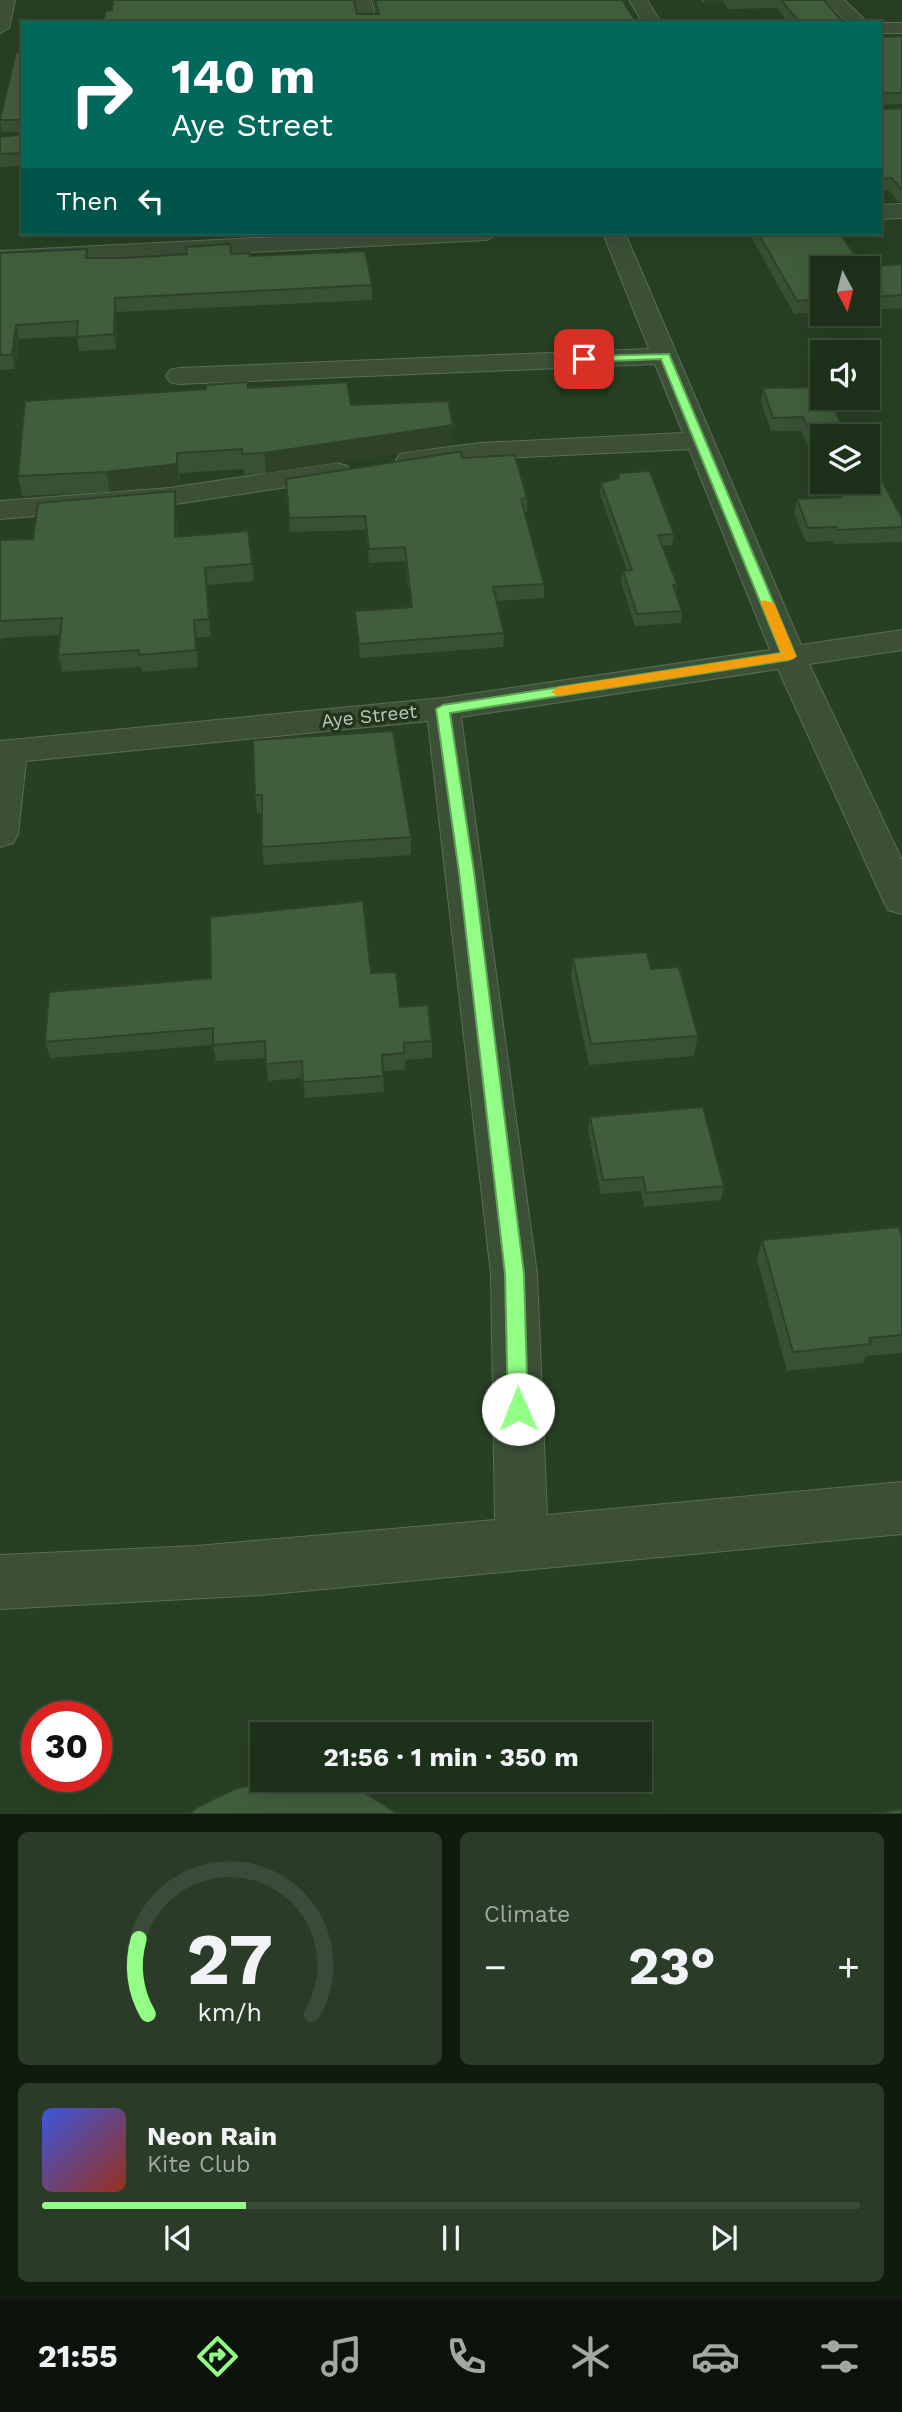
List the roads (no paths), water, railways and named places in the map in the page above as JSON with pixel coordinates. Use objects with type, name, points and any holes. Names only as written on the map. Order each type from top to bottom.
[{"type":"street","points":[[0,28],[6,0]]},
{"type":"street","points":[[362,0],[367,21]]},
{"type":"street","points":[[638,0],[651,21]]},
{"type":"street","points":[[834,0],[857,21]]},
{"type":"street","points":[[882,28],[902,27]]},
{"type":"street","points":[[882,212],[902,211]]},
{"type":"street","points":[[0,258],[401,235]]},
{"type":"street","points":[[615,235],[789,656],[902,900]]},
{"type":"street","points":[[179,376],[665,356]]},
{"type":"street","points":[[0,510],[110,504],[221,491],[481,451],[701,440]]},
{"type":"street","name":"Aye Street","points":[[5,751],[443,709],[902,640]]},
{"type":"street","points":[[443,709],[466,872],[514,1274],[522,1544]]},
{"type":"street","points":[[0,835],[5,751]]},
{"type":"street","points":[[0,1581],[92,1580],[309,1565],[902,1508]]}]
